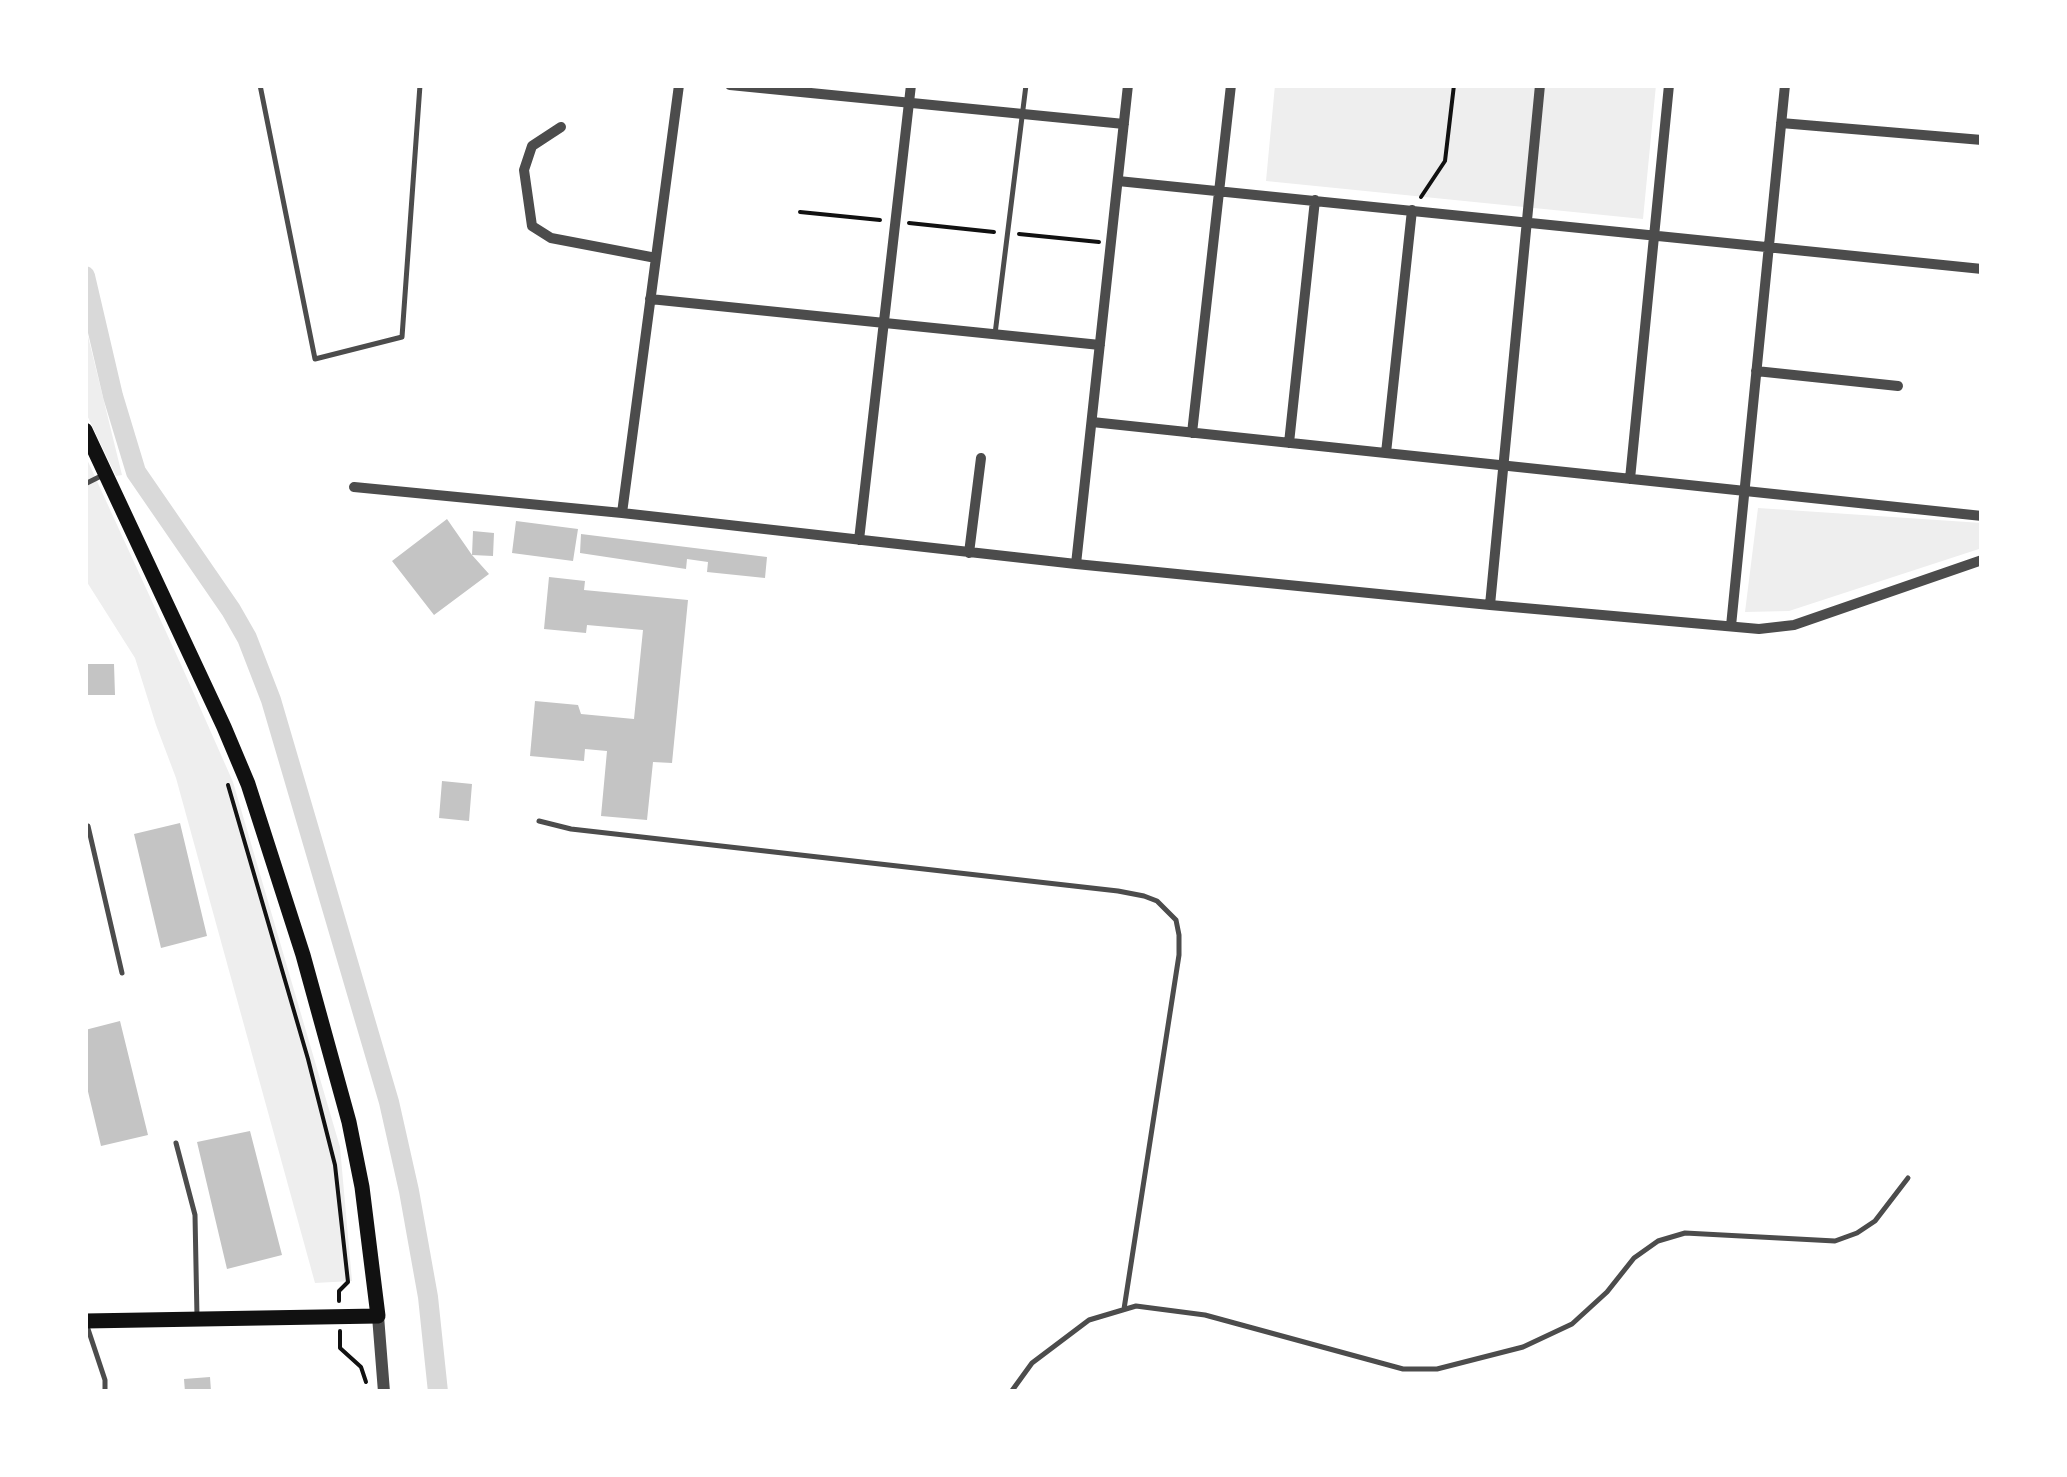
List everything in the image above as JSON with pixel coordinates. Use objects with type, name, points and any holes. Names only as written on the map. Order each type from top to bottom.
[{"type":"main road","points":[[85,430],[248,784],[303,956],[349,1122],[362,1187],[378,1316],[85,1321]]},
{"type":"street","points":[[622,512],[679,85]]},
{"type":"street","points":[[730,85],[1124,124]]},
{"type":"street","points":[[859,540],[911,85]]},
{"type":"street","points":[[1076,564],[1128,85]]},
{"type":"street","points":[[1192,433],[1231,85]]},
{"type":"street","points":[[1490,605],[1540,85]]},
{"type":"street","points":[[1630,479],[1669,85]]},
{"type":"street","points":[[1731,626],[1785,85]]},
{"type":"street","points":[[1781,123],[1982,140]]},
{"type":"street","points":[[561,127],[532,146],[524,170],[532,226],[551,238],[656,258]]},
{"type":"street","points":[[1118,180],[1982,270]]},
{"type":"street","points":[[1289,443],[1315,200]]},
{"type":"street","points":[[1386,453],[1412,210]]},
{"type":"street","points":[[650,299],[1100,345]]},
{"type":"street","points":[[1756,371],[1898,386]]},
{"type":"street","points":[[1092,422],[1982,516]]},
{"type":"street","points":[[969,553],[982,458]]},
{"type":"street","points":[[354,488],[622,512],[1076,564],[1760,629],[1794,625],[1982,560]]},
{"type":"street","points":[[378,1316],[384,1392]]},
{"type":"lane","points":[[260,85],[314,359],[402,337],[420,85]]},
{"type":"lane","points":[[995,334],[1026,85]]},
{"type":"lane","points":[[85,484],[106,474]]},
{"type":"lane","points":[[539,822],[1118,891],[1157,901],[1176,920],[1180,936],[1124,1309]]},
{"type":"lane","points":[[88,826],[122,973]]},
{"type":"lane","points":[[176,1143],[195,1215],[197,1319]]},
{"type":"lane","points":[[1011,1392],[1032,1364],[1089,1320],[1136,1306],[1205,1315],[1402,1369],[1437,1369],[1523,1347],[1572,1324],[1607,1292],[1634,1258],[1658,1241],[1685,1233],[1835,1241],[1875,1221],[1908,1178]]},
{"type":"lane","points":[[85,1321],[105,1380],[105,1392]]},
{"type":"path","points":[[1412,210],[1445,160],[1454,85]]},
{"type":"path","points":[[800,212],[1111,244]]},
{"type":"path","points":[[227,782],[335,1166],[348,1282],[339,1291],[340,1348],[361,1367],[370,1392]]},
{"type":"shaded area","points":[[1275,85],[1656,85],[1643,219],[1266,181]]},
{"type":"shaded area","points":[[85,324],[122,475],[116,476],[85,411]]},
{"type":"shaded area","points":[[85,455],[233,782],[340,1147],[352,1281],[315,1283],[176,778],[135,658],[85,579]]},
{"type":"shaded area","points":[[1758,508],[1982,523],[1982,548],[1789,611],[1745,612]]},
{"type":"building","points":[[447,519],[489,574],[434,615],[392,561]]},
{"type":"building","points":[[516,521],[578,529],[573,561],[512,553]]},
{"type":"building","points":[[473,531],[494,533],[493,556],[472,555]]},
{"type":"building","points":[[581,534],[767,557],[765,578],[707,572],[708,562],[687,559],[686,569],[580,553]]},
{"type":"building","points":[[549,577],[585,581],[584,590],[688,600],[672,763],[653,762],[647,820],[601,816],[607,751],[585,749],[584,761],[530,756],[535,701],[578,705],[581,714],[634,719],[643,630],[587,625],[586,633],[544,629]]},
{"type":"building","points":[[85,664],[114,664],[115,695],[85,695]]},
{"type":"building","points":[[442,781],[472,784],[469,821],[439,818]]},
{"type":"building","points":[[180,823],[207,936],[161,948],[134,834]]},
{"type":"building","points":[[120,1021],[148,1135],[101,1146],[85,1079],[85,1030]]},
{"type":"building","points":[[250,1131],[282,1255],[227,1269],[197,1142]]},
{"type":"building","points":[[210,1377],[211,1391],[185,1392],[184,1379]]},
{"type":"waterway","points":[[85,276],[113,396],[136,472],[231,610],[247,638],[271,700],[389,1102],[428,1297],[438,1392]]}]
